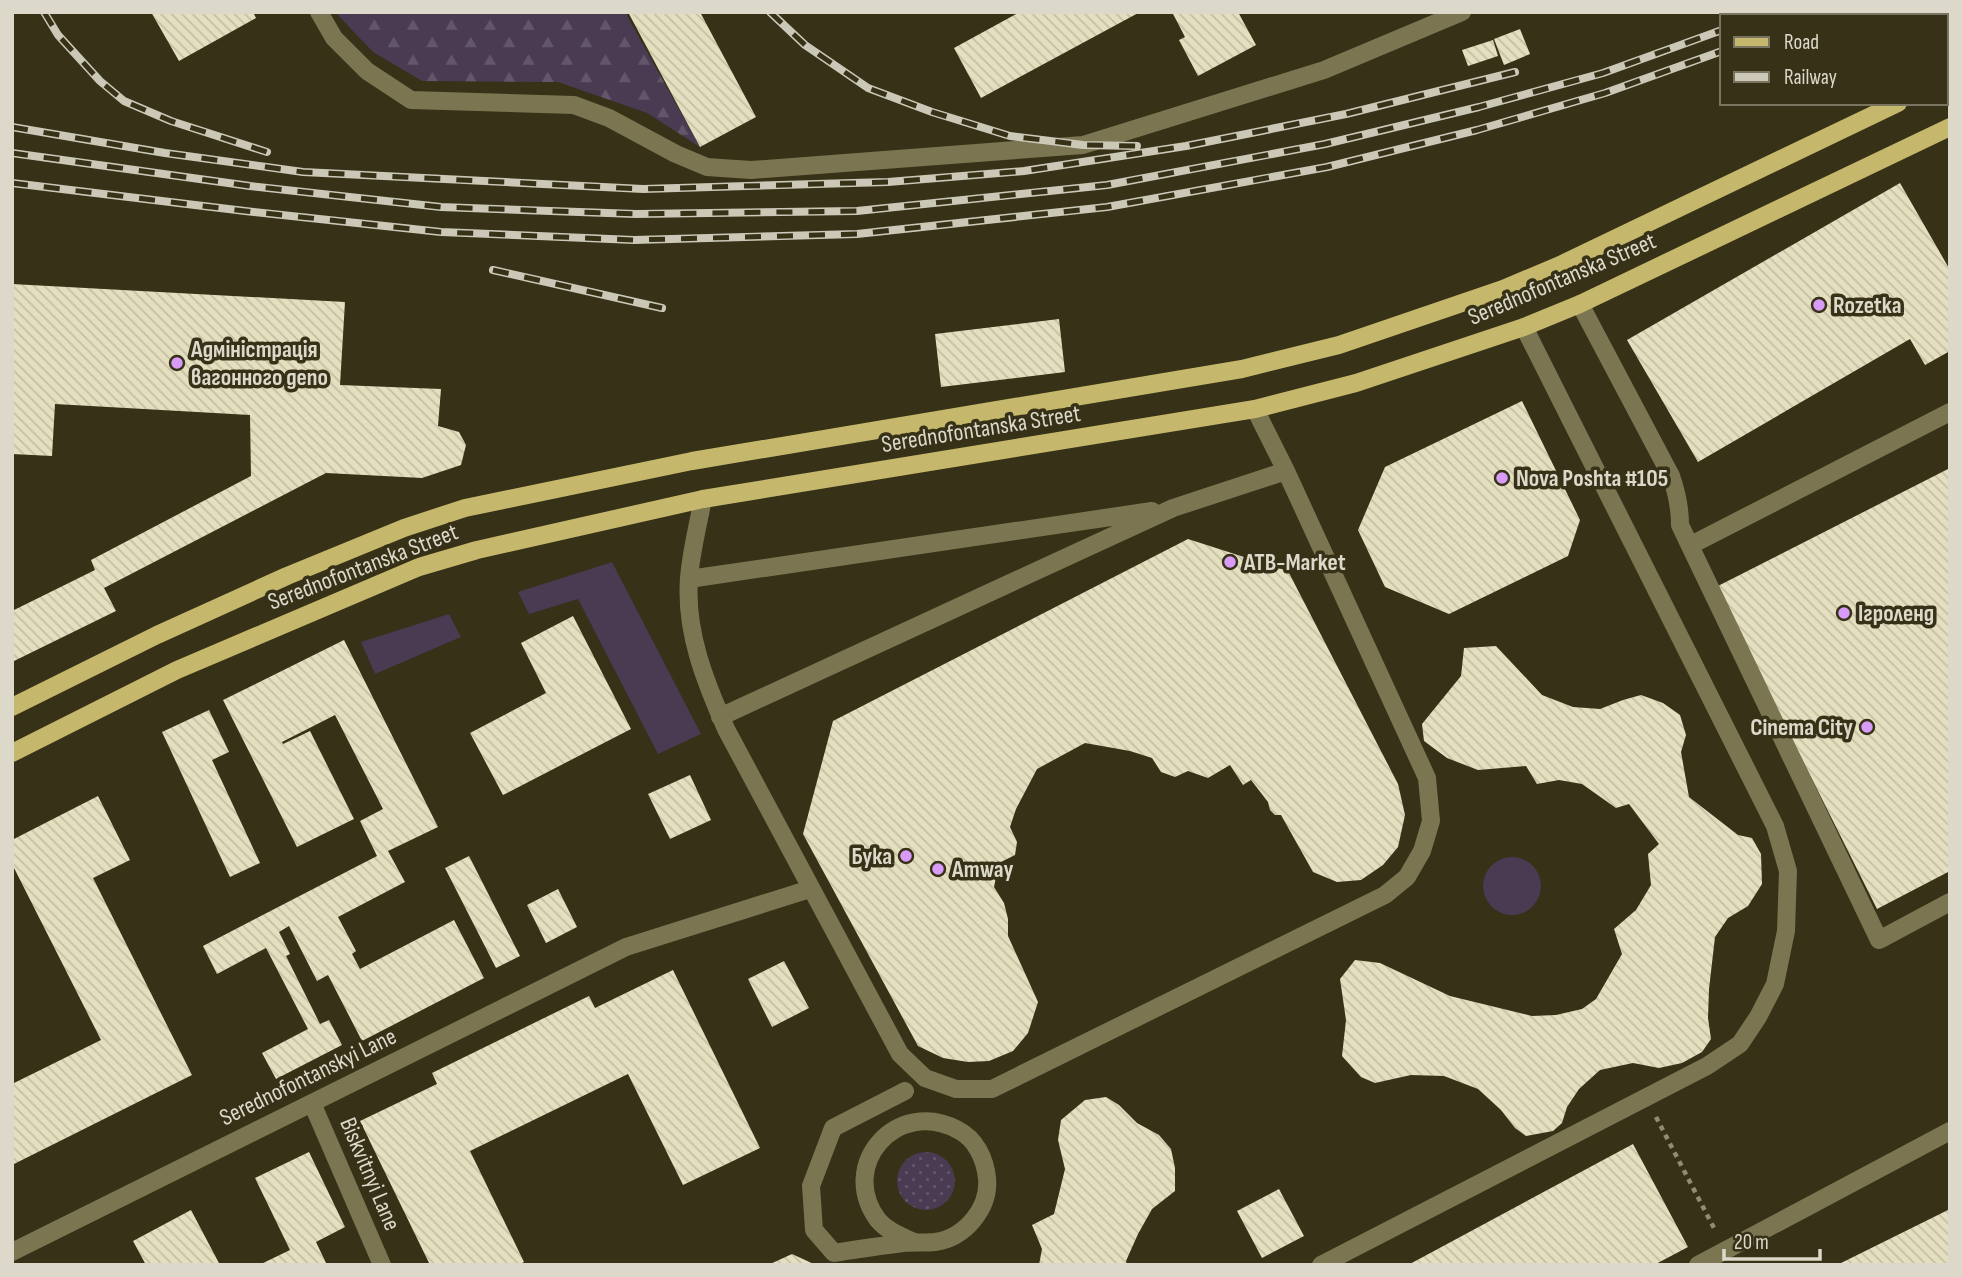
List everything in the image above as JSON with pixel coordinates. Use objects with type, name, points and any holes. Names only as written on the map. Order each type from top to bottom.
[{"type":"main road","name":"Serednofontanska Street","points":[[12,707],[156,635],[287,576],[404,528],[465,508],[692,461],[1242,369],[1339,345],[1503,289],[1560,265],[1894,105]]},
{"type":"main road","name":"Serednofontanska Street","points":[[12,753],[177,670],[419,567],[522,538],[703,499],[1255,409],[1356,383],[1524,327],[1580,304],[1949,131]]},
{"type":"street","points":[[320,12],[334,38],[366,71],[411,100],[573,105],[609,118],[676,154],[707,167],[751,170],[1083,145],[1324,70],[1462,12]]},
{"type":"street","points":[[1580,304],[1671,476],[1677,492],[1680,524],[1879,940],[1950,902]]},
{"type":"street","points":[[1321,1265],[1707,1066],[1740,1044],[1758,1017],[1775,984],[1778,971],[1786,931],[1788,871],[1775,826],[1524,327]]},
{"type":"street","points":[[703,499],[689,579],[691,627],[704,678],[720,717],[810,890],[900,1054],[925,1078],[956,1089],[992,1090],[1385,895],[1407,877],[1422,851],[1431,821],[1427,778],[1255,409]]},
{"type":"street","points":[[1691,545],[1950,412]]},
{"type":"street","points":[[720,717],[1173,508],[1286,471]]},
{"type":"street","points":[[689,579],[1173,508]]},
{"type":"street","name":"Serednofontanskyi Lane","points":[[12,1252],[626,947],[810,890]]},
{"type":"street","points":[[890,1132],[914,1067]]},
{"type":"street","points":[[905,1091],[833,1128],[811,1186],[814,1230],[834,1253],[914,1242],[935,1242],[955,1236],[971,1223],[982,1206],[987,1186],[985,1165],[977,1147],[964,1132],[946,1123],[917,1121],[890,1132],[876,1146],[868,1164],[865,1183],[869,1202],[879,1221],[895,1234],[914,1242]]},
{"type":"street","name":"Biskvitnyi Lane","points":[[312,1102],[382,1265]]},
{"type":"street","points":[[1698,1265],[1950,1131]]},
{"type":"path","points":[[1646,1098],[1725,1250]]},
{"type":"green space","points":[[335,12],[625,12],[700,147],[647,113],[558,82],[422,81],[373,52]]},
{"type":"green space","points":[[612,562],[701,734],[658,754],[578,599],[529,614],[518,592]]},
{"type":"green space","points":[[449,614],[461,637],[375,674],[361,642]]},
{"type":"green space","points":[[1512,857],[1523,859],[1536,870],[1541,886],[1539,897],[1528,910],[1512,915],[1501,913],[1488,902],[1483,886],[1485,875],[1496,862]]},
{"type":"green space","points":[[920,1152],[932,1152],[947,1160],[955,1175],[955,1187],[947,1202],[932,1210],[920,1210],[905,1202],[897,1187],[897,1175],[905,1160]]},
{"type":"building","points":[[151,12],[253,12],[256,18],[179,61]]},
{"type":"building","points":[[628,12],[700,12],[756,117],[700,147]]},
{"type":"building","points":[[1020,12],[1140,12],[981,98],[954,48]]},
{"type":"building","points":[[1172,12],[1238,12],[1256,45],[1198,76],[1179,40],[1185,37]]},
{"type":"building","points":[[1520,29],[1530,54],[1504,65],[1494,39]]},
{"type":"building","points":[[1493,40],[1498,56],[1468,66],[1462,50]]},
{"type":"building","name":"Rozetka","points":[[1900,183],[1950,270],[1950,351],[1925,365],[1910,339],[1698,462],[1627,340]]},
{"type":"building","name":"Адміністрація вагонного депо","points":[[12,284],[345,302],[340,385],[441,389],[438,426],[459,432],[466,445],[461,465],[422,478],[326,473],[104,588],[116,611],[12,662],[12,611],[95,570],[91,560],[251,476],[250,415],[55,404],[52,456],[12,454]]},
{"type":"building","points":[[1059,319],[1065,372],[941,387],[935,334]]},
{"type":"building","points":[[1522,401],[1580,520],[1568,556],[1449,614],[1385,587],[1358,530],[1385,467]]},
{"type":"building","points":[[1950,468],[1950,871],[1877,909],[1716,587]]},
{"type":"building","points":[[1188,539],[1288,571],[1398,784],[1405,815],[1398,847],[1383,865],[1361,880],[1337,882],[1313,872],[1281,815],[1275,815],[1270,810],[1268,802],[1251,780],[1243,785],[1230,765],[1208,778],[1188,771],[1175,777],[1161,772],[1152,758],[1085,743],[1037,769],[1016,809],[1010,827],[1017,842],[1015,855],[999,863],[994,887],[1004,903],[1008,936],[1038,1002],[1028,1033],[1013,1051],[989,1061],[968,1062],[943,1058],[918,1046],[803,834],[833,721]]},
{"type":"building","points":[[573,616],[631,729],[503,795],[470,733],[546,693],[521,643]]},
{"type":"building","points":[[344,640],[438,827],[388,851],[405,882],[338,917],[356,951],[352,954],[360,969],[454,920],[484,978],[362,1041],[328,975],[317,981],[289,926],[279,932],[290,954],[286,956],[320,1024],[329,1020],[342,1045],[276,1079],[262,1053],[308,1029],[266,948],[217,974],[203,946],[377,856],[360,821],[383,809],[335,715],[282,742],[283,744],[310,731],[354,819],[297,847],[223,700]]},
{"type":"building","points":[[1496,646],[1542,695],[1573,707],[1600,709],[1641,695],[1663,703],[1680,715],[1686,735],[1681,752],[1689,797],[1738,835],[1752,838],[1761,854],[1762,884],[1748,906],[1728,918],[1715,937],[1709,989],[1708,1018],[1711,1039],[1702,1052],[1682,1063],[1659,1068],[1633,1063],[1600,1070],[1579,1089],[1567,1107],[1562,1123],[1553,1131],[1526,1136],[1478,1089],[1444,1076],[1411,1075],[1375,1083],[1361,1077],[1342,1056],[1346,1020],[1340,979],[1355,960],[1380,963],[1450,996],[1532,1016],[1556,1015],[1582,1009],[1596,999],[1622,954],[1614,929],[1636,910],[1651,885],[1648,854],[1659,844],[1629,804],[1616,808],[1582,784],[1559,780],[1537,784],[1526,766],[1478,770],[1447,758],[1424,741],[1422,724],[1461,676],[1464,648]]},
{"type":"building","points":[[209,710],[229,752],[212,760],[260,863],[230,877],[162,732]]},
{"type":"building","points":[[690,775],[711,820],[670,839],[648,794]]},
{"type":"building","points":[[98,796],[130,860],[93,878],[192,1075],[12,1165],[12,1084],[101,1040],[12,864],[12,840]]},
{"type":"building","points":[[469,856],[520,956],[496,968],[445,868]]},
{"type":"building","points":[[558,889],[577,927],[546,943],[527,905]]},
{"type":"building","points":[[784,961],[809,1008],[772,1027],[748,979]]},
{"type":"building","points":[[673,970],[760,1148],[683,1185],[628,1074],[470,1151],[524,1262],[518,1265],[430,1265],[360,1121],[437,1084],[432,1073],[589,996],[595,1008]]},
{"type":"building","points":[[1106,1097],[1119,1105],[1137,1123],[1159,1135],[1171,1149],[1175,1168],[1175,1191],[1152,1209],[1138,1234],[1126,1261],[1127,1265],[1039,1265],[1042,1249],[1032,1225],[1054,1214],[1065,1169],[1058,1140],[1061,1120],[1085,1100]]},
{"type":"building","points":[[1633,1144],[1688,1247],[1654,1265],[1408,1265]]},
{"type":"building","points":[[309,1152],[345,1227],[316,1242],[327,1265],[259,1265],[290,1250],[255,1178]]},
{"type":"building","points":[[1279,1189],[1304,1236],[1262,1258],[1237,1211]]},
{"type":"building","points":[[1950,1209],[1950,1265],[1837,1265]]},
{"type":"building","points":[[191,1210],[220,1265],[146,1265],[133,1241]]},
{"type":"building","points":[[792,1254],[816,1265],[768,1265]]},
{"type":"railway","points":[[44,12],[58,35],[100,81],[124,101],[171,121],[267,152]]},
{"type":"railway","points":[[770,12],[805,45],[868,88],[932,112],[1010,136],[1083,145],[1137,146]]},
{"type":"railway","points":[[1761,14],[1765,12]]},
{"type":"railway","points":[[1819,14],[1823,12]]},
{"type":"railway","points":[[12,153],[250,186],[441,207],[636,214],[857,211],[1107,185],[1325,144],[1479,107],[1603,73],[1720,31]]},
{"type":"railway","points":[[12,183],[441,232],[634,240],[857,234],[1107,207],[1327,167],[1477,130],[1605,93],[1720,52]]},
{"type":"railway","points":[[12,127],[165,153],[303,172],[643,189],[888,182],[1024,171],[1186,146],[1346,114],[1515,72]]},
{"type":"railway","points":[[493,270],[662,308]]},
{"type":"place","name":"Rozetka","points":[[1819,305]]},
{"type":"place","name":"Адміністрація вагонного депо","points":[[177,363]]},
{"type":"place","name":"Nova Poshta #105","points":[[1502,478]]},
{"type":"place","name":"ATB-Market","points":[[1230,562]]},
{"type":"place","name":"Ігроленд","points":[[1844,613]]},
{"type":"place","name":"Cinema City","points":[[1867,727]]},
{"type":"place","name":"Бука","points":[[906,856]]},
{"type":"place","name":"Amway","points":[[938,869]]}]
